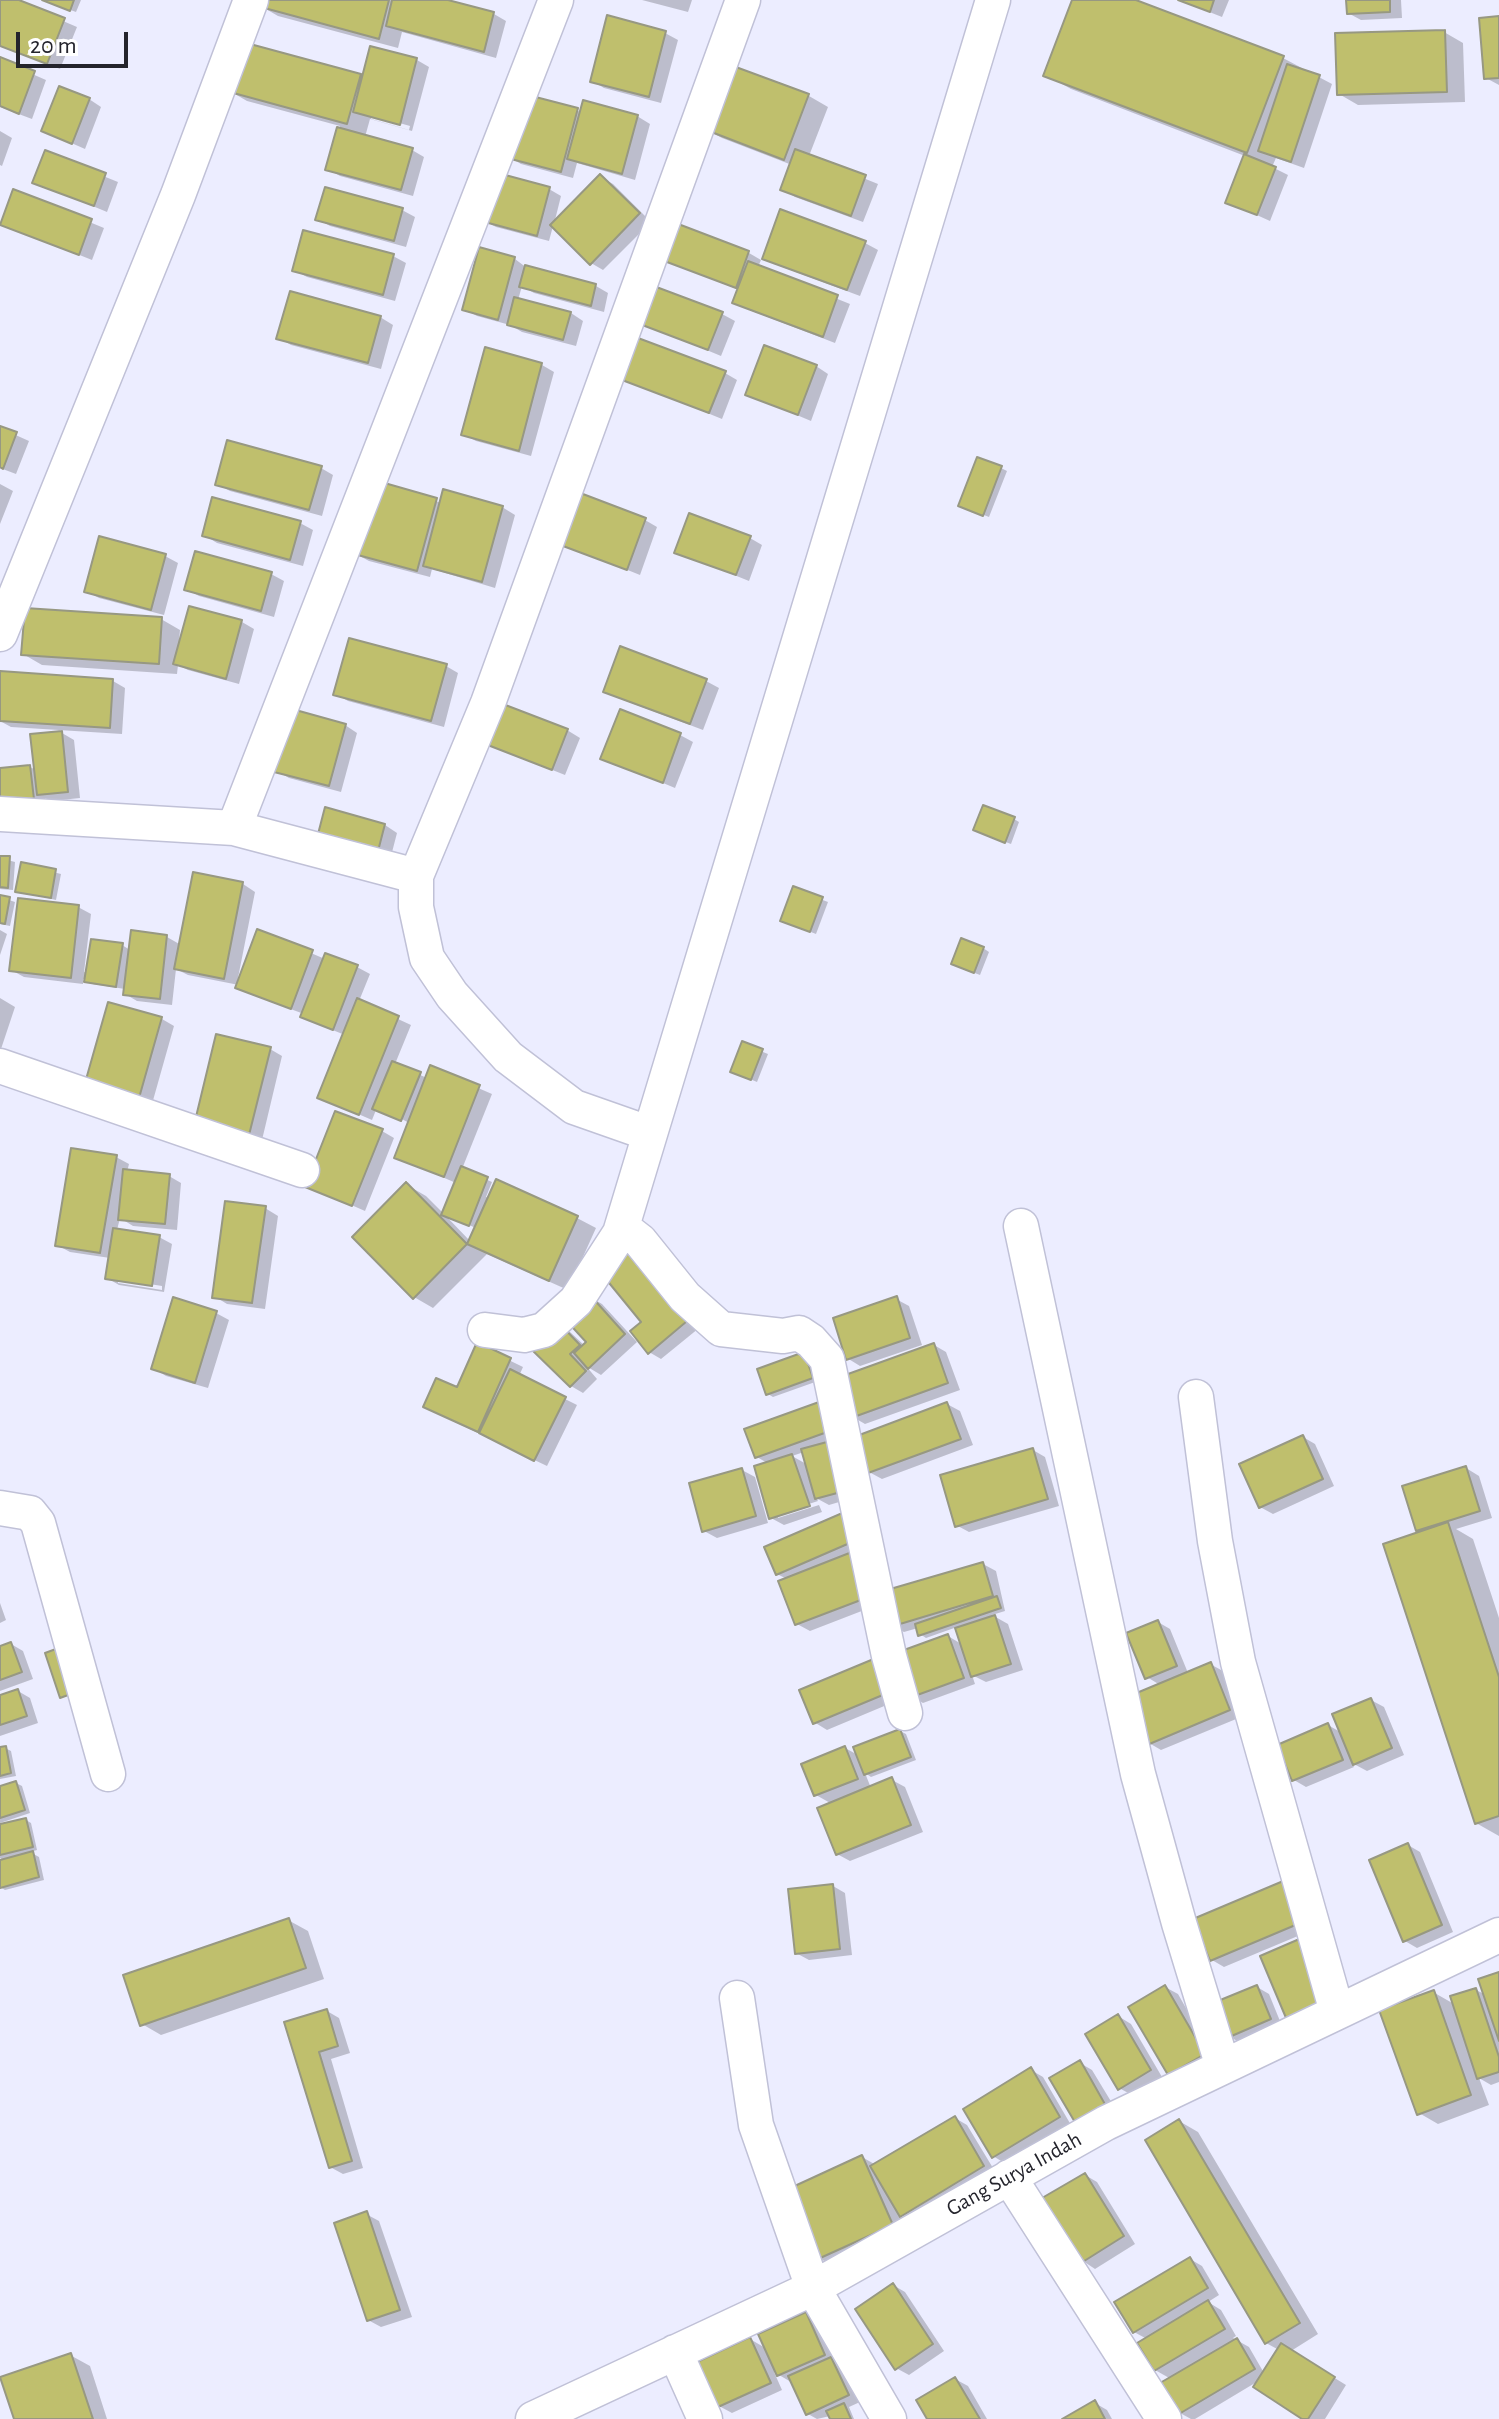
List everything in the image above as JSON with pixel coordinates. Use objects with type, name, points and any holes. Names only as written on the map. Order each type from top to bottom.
[{"type":"street","points":[[0,634],[178,195],[251,0]]},
{"type":"street","points":[[234,828],[556,0]]},
{"type":"street","points":[[648,1133],[574,1107],[508,1057],[452,995],[427,958],[416,907],[416,876],[488,703],[743,0]]},
{"type":"street","points":[[485,1330],[524,1335],[544,1330],[576,1301],[620,1233],[993,0]]},
{"type":"street","points":[[0,814],[234,828],[416,876]]},
{"type":"street","points":[[0,1066],[302,1170]]},
{"type":"street","points":[[1021,1226],[1138,1774],[1223,2067]]},
{"type":"street","points":[[620,1233],[631,1234],[640,1241],[685,1297],[721,1329],[783,1336],[799,1333],[827,1359],[889,1656],[905,1713]]},
{"type":"street","points":[[1196,1397],[1215,1541],[1238,1662],[1337,2012]]},
{"type":"street","points":[[0,1508],[30,1513],[38,1523],[108,1774]]},
{"type":"street","name":"Gang Surya Indah","points":[[533,2419],[813,2288],[1106,2123],[1499,1935]]},
{"type":"street","points":[[737,1998],[756,2125],[813,2288],[889,2419]]},
{"type":"street","points":[[1009,2177],[1164,2419]]},
{"type":"street","points":[[675,2352],[705,2419]]},
{"type":"building","points":[[0,0],[19,0],[65,18],[47,64],[0,46]]},
{"type":"building","points":[[42,0],[74,0],[70,11]]},
{"type":"building","points":[[258,0],[389,0],[379,39],[257,6]]},
{"type":"building","points":[[392,0],[448,0],[494,12],[484,52],[386,26]]},
{"type":"building","points":[[1072,0],[1136,0],[1284,56],[1247,153],[1043,76]]},
{"type":"building","points":[[1178,0],[1214,0],[1210,12]]},
{"type":"building","points":[[1346,0],[1390,0],[1390,12],[1347,14]]},
{"type":"building","points":[[607,15],[666,31],[649,97],[590,82]]},
{"type":"building","points":[[1499,16],[1499,78],[1484,79],[1479,18]]},
{"type":"building","points":[[1445,30],[1447,92],[1337,95],[1335,33]]},
{"type":"building","points":[[239,41],[361,74],[347,124],[226,91]]},
{"type":"building","points":[[370,46],[417,58],[400,125],[353,112]]},
{"type":"building","points":[[0,57],[35,71],[19,114],[0,106]]},
{"type":"building","points":[[725,63],[809,94],[784,160],[701,128]]},
{"type":"building","points":[[1287,64],[1320,75],[1291,162],[1258,151]]},
{"type":"building","points":[[59,86],[90,98],[72,144],[41,131]]},
{"type":"building","points":[[524,94],[578,108],[561,172],[507,158]]},
{"type":"building","points":[[583,100],[638,115],[622,174],[567,159]]},
{"type":"building","points":[[337,127],[413,148],[401,190],[325,170]]},
{"type":"building","points":[[795,149],[866,175],[851,216],[780,190]]},
{"type":"building","points":[[45,150],[106,173],[94,206],[32,183]]},
{"type":"building","points":[[1244,154],[1276,167],[1257,215],[1225,203]]},
{"type":"building","points":[[494,172],[550,187],[537,236],[481,221]]},
{"type":"building","points":[[600,174],[640,213],[590,265],[550,225]]},
{"type":"building","points":[[325,187],[403,208],[394,241],[315,220]]},
{"type":"building","points":[[13,189],[92,219],[79,255],[0,225]]},
{"type":"building","points":[[780,209],[866,241],[847,290],[762,259]]},
{"type":"building","points":[[673,222],[749,251],[736,288],[659,259]]},
{"type":"building","points":[[303,230],[394,254],[383,295],[292,271]]},
{"type":"building","points":[[479,247],[515,257],[498,320],[462,310]]},
{"type":"building","points":[[748,261],[838,295],[823,337],[732,303]]},
{"type":"building","points":[[525,265],[596,284],[591,306],[519,287]]},
{"type":"building","points":[[651,285],[723,312],[708,350],[637,323]]},
{"type":"building","points":[[290,291],[381,316],[368,363],[276,339]]},
{"type":"building","points":[[514,297],[571,312],[563,340],[507,325]]},
{"type":"building","points":[[638,338],[726,371],[709,413],[622,380]]},
{"type":"building","points":[[764,345],[817,365],[798,415],[745,395]]},
{"type":"building","points":[[485,347],[542,363],[519,451],[461,435]]},
{"type":"building","points":[[0,426],[17,432],[3,469],[0,467]]},
{"type":"building","points":[[227,440],[322,466],[309,510],[215,485]]},
{"type":"building","points":[[977,457],[1002,466],[983,516],[958,506]]},
{"type":"building","points":[[374,480],[437,498],[417,571],[354,554]]},
{"type":"building","points":[[443,489],[503,506],[482,582],[423,566]]},
{"type":"building","points":[[575,491],[646,518],[627,570],[555,543]]},
{"type":"building","points":[[212,497],[301,521],[290,560],[202,536]]},
{"type":"building","points":[[689,513],[751,536],[736,575],[674,553]]},
{"type":"building","points":[[99,536],[166,554],[151,610],[84,592]]},
{"type":"building","points":[[195,551],[272,572],[261,611],[184,590]]},
{"type":"building","points":[[189,606],[242,620],[226,679],[173,664]]},
{"type":"building","points":[[25,608],[162,617],[159,664],[21,655]]},
{"type":"building","points":[[349,638],[447,664],[431,721],[333,695]]},
{"type":"building","points":[[620,646],[707,679],[690,724],[603,692]]},
{"type":"building","points":[[0,671],[113,679],[110,728],[0,721]]},
{"type":"building","points":[[495,701],[568,729],[552,770],[480,742]]},
{"type":"building","points":[[292,709],[346,724],[329,786],[274,772]]},
{"type":"building","points":[[620,709],[681,733],[663,783],[600,759]]},
{"type":"building","points":[[62,731],[68,792],[37,795],[30,734]]},
{"type":"building","points":[[30,765],[34,799],[0,803],[0,768]]},
{"type":"building","points":[[983,805],[1015,817],[1005,843],[973,830]]},
{"type":"building","points":[[325,807],[385,824],[377,855],[317,838]]},
{"type":"building","points":[[0,856],[10,856],[8,888],[0,887]]},
{"type":"building","points":[[21,862],[56,869],[51,898],[15,892]]},
{"type":"building","points":[[193,872],[243,882],[224,979],[174,969]]},
{"type":"building","points":[[793,886],[823,897],[810,932],[780,921]]},
{"type":"building","points":[[0,895],[10,897],[5,924],[0,923]]},
{"type":"building","points":[[18,898],[79,905],[71,978],[9,971]]},
{"type":"building","points":[[257,929],[313,950],[291,1009],[235,988]]},
{"type":"building","points":[[131,930],[167,935],[160,999],[123,995]]},
{"type":"building","points":[[961,938],[984,947],[974,973],[951,964]]},
{"type":"building","points":[[91,939],[123,943],[116,987],[84,982]]},
{"type":"building","points":[[325,953],[358,965],[333,1030],[300,1017]]},
{"type":"building","points":[[357,998],[399,1016],[359,1115],[317,1098]]},
{"type":"building","points":[[108,1002],[162,1017],[139,1098],[85,1083]]},
{"type":"building","points":[[216,1034],[271,1047],[249,1135],[195,1121]]},
{"type":"building","points":[[742,1041],[763,1049],[751,1080],[730,1072]]},
{"type":"building","points":[[392,1061],[421,1072],[401,1121],[372,1109]]},
{"type":"building","points":[[430,1065],[480,1085],[444,1177],[394,1158]]},
{"type":"building","points":[[335,1111],[383,1129],[352,1206],[305,1187]]},
{"type":"building","points":[[71,1148],[117,1155],[100,1253],[55,1246]]},
{"type":"building","points":[[461,1166],[488,1177],[469,1226],[441,1215]]},
{"type":"building","points":[[123,1169],[170,1174],[165,1224],[118,1220]]},
{"type":"building","points":[[496,1179],[578,1216],[549,1281],[467,1244]]},
{"type":"building","points":[[406,1182],[467,1244],[413,1299],[352,1237]]},
{"type":"building","points":[[225,1201],[266,1206],[252,1303],[212,1298]]},
{"type":"building","points":[[113,1228],[160,1235],[152,1286],[105,1279]]},
{"type":"building","points":[[636,1245],[693,1316],[648,1354],[630,1331],[641,1322],[601,1273]]},
{"type":"building","points":[[590,1295],[625,1334],[588,1369],[574,1353],[586,1342],[564,1318]]},
{"type":"building","points":[[897,1296],[910,1338],[846,1360],[833,1318]]},
{"type":"building","points":[[173,1297],[217,1311],[195,1383],[151,1369]]},
{"type":"building","points":[[558,1322],[580,1345],[570,1354],[586,1371],[570,1387],[531,1349]]},
{"type":"building","points":[[477,1342],[511,1358],[478,1432],[423,1407],[436,1378],[457,1387]]},
{"type":"building","points":[[934,1343],[948,1383],[851,1418],[837,1378]]},
{"type":"building","points":[[804,1352],[813,1378],[766,1395],[757,1369]]},
{"type":"building","points":[[510,1369],[566,1397],[534,1461],[479,1433]]},
{"type":"building","points":[[819,1402],[830,1431],[755,1458],[744,1429]]},
{"type":"building","points":[[947,1402],[961,1439],[868,1473],[854,1437]]},
{"type":"building","points":[[1303,1435],[1323,1479],[1259,1508],[1239,1464]]},
{"type":"building","points":[[838,1439],[852,1489],[815,1499],[801,1449]]},
{"type":"building","points":[[1033,1448],[1048,1499],[955,1527],[940,1475]]},
{"type":"building","points":[[792,1454],[810,1506],[769,1519],[754,1466]]},
{"type":"building","points":[[1466,1466],[1480,1511],[1416,1531],[1402,1486]]},
{"type":"building","points":[[742,1468],[756,1516],[702,1532],[689,1483]]},
{"type":"building","points":[[847,1511],[859,1539],[776,1575],[764,1547]]},
{"type":"building","points":[[1448,1522],[1499,1677],[1499,1816],[1475,1824],[1383,1544]]},
{"type":"building","points":[[857,1550],[874,1595],[795,1625],[778,1581]]},
{"type":"building","points":[[983,1562],[993,1596],[890,1627],[880,1592]]},
{"type":"building","points":[[997,1596],[1001,1608],[918,1636],[915,1624]]},
{"type":"building","points":[[995,1615],[1011,1664],[971,1677],[955,1628]]},
{"type":"building","points":[[1158,1620],[1177,1666],[1145,1679],[1126,1633]]},
{"type":"building","points":[[948,1634],[964,1678],[909,1698],[893,1654]]},
{"type":"building","points":[[11,1642],[22,1672],[0,1680],[0,1646]]},
{"type":"building","points":[[64,1646],[79,1691],[60,1698],[45,1653]]},
{"type":"building","points":[[876,1658],[890,1692],[813,1724],[799,1690]]},
{"type":"building","points":[[1211,1662],[1230,1710],[1147,1745],[1127,1697]]},
{"type":"building","points":[[18,1689],[27,1716],[0,1725],[0,1695]]},
{"type":"building","points":[[1371,1698],[1392,1748],[1353,1765],[1332,1714]]},
{"type":"building","points":[[1328,1723],[1343,1760],[1292,1781],[1277,1745]]},
{"type":"building","points":[[900,1729],[911,1757],[864,1775],[853,1747]]},
{"type":"building","points":[[6,1746],[11,1773],[0,1776],[0,1747]]},
{"type":"building","points":[[845,1746],[858,1779],[814,1796],[801,1764]]},
{"type":"building","points":[[892,1777],[911,1825],[836,1855],[817,1808]]},
{"type":"building","points":[[16,1781],[25,1810],[0,1818],[0,1786]]},
{"type":"building","points":[[26,1818],[33,1847],[0,1855],[0,1824]]},
{"type":"building","points":[[1408,1843],[1442,1925],[1403,1942],[1369,1860]]},
{"type":"building","points":[[33,1851],[39,1877],[0,1888],[0,1860]]},
{"type":"building","points":[[1288,1879],[1305,1921],[1210,1961],[1193,1919]]},
{"type":"building","points":[[833,1884],[840,1949],[795,1954],[788,1889]]},
{"type":"building","points":[[289,1918],[306,1968],[140,2026],[123,1975]]},
{"type":"building","points":[[1304,1937],[1333,2006],[1289,2025],[1260,1956]]},
{"type":"building","points":[[1499,1972],[1499,2041],[1478,1979]]},
{"type":"building","points":[[1165,1985],[1205,2054],[1168,2075],[1128,2007]]},
{"type":"building","points":[[1257,1985],[1271,2019],[1227,2038],[1213,2003]]},
{"type":"building","points":[[1476,1988],[1499,2057],[1499,2072],[1477,2079],[1450,1996]]},
{"type":"building","points":[[1434,1990],[1471,2095],[1417,2115],[1379,2010]]},
{"type":"building","points":[[327,2009],[338,2046],[319,2052],[352,2161],[329,2168],[284,2022]]},
{"type":"building","points":[[1118,2014],[1151,2070],[1118,2090],[1085,2034]]},
{"type":"building","points":[[1080,2060],[1106,2106],[1076,2124],[1049,2078]]},
{"type":"building","points":[[1031,2067],[1060,2117],[992,2158],[963,2109]]},
{"type":"building","points":[[955,2116],[984,2166],[900,2217],[870,2166]]},
{"type":"building","points":[[1179,2119],[1300,2323],[1265,2344],[1145,2140]]},
{"type":"building","points":[[862,2155],[893,2225],[818,2259],[786,2190]]},
{"type":"building","points":[[1085,2173],[1124,2236],[1081,2263],[1042,2198]]},
{"type":"building","points":[[367,2211],[400,2310],[367,2321],[334,2223]]},
{"type":"building","points":[[1190,2257],[1208,2288],[1133,2333],[1114,2302]]},
{"type":"building","points":[[893,2283],[933,2344],[895,2370],[855,2309]]},
{"type":"building","points":[[1208,2300],[1225,2329],[1154,2371],[1137,2343]]},
{"type":"building","points":[[806,2312],[825,2355],[777,2376],[758,2334]]},
{"type":"building","points":[[750,2337],[771,2383],[718,2407],[697,2362]]},
{"type":"building","points":[[1237,2338],[1255,2369],[1179,2414],[1160,2383]]},
{"type":"building","points":[[1281,2343],[1335,2377],[1308,2419],[1302,2419],[1253,2387]]},
{"type":"building","points":[[71,2353],[93,2419],[14,2419],[0,2377]]},
{"type":"building","points":[[831,2357],[849,2395],[806,2415],[788,2376]]},
{"type":"building","points":[[955,2377],[980,2419],[927,2419],[916,2400]]},
{"type":"building","points":[[1095,2400],[1105,2419],[1062,2419]]},
{"type":"building","points":[[844,2403],[851,2419],[830,2419],[826,2411]]}]
